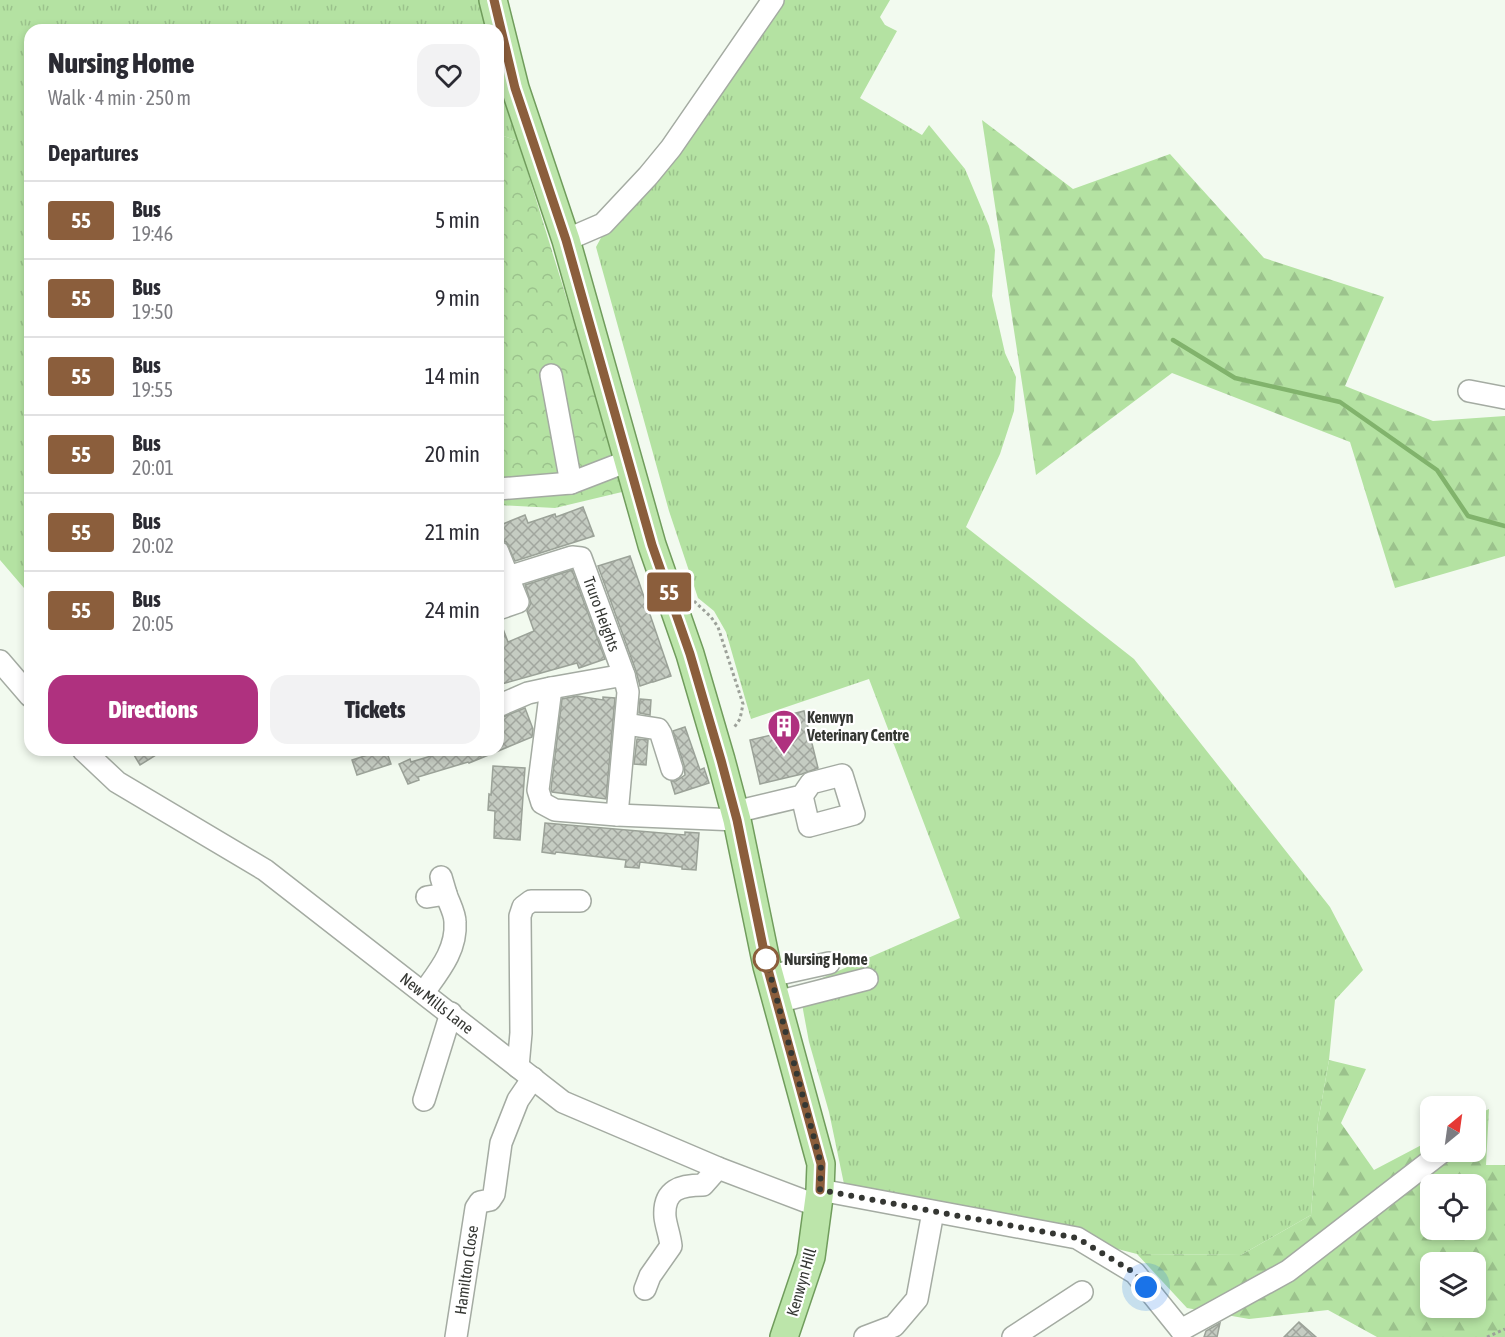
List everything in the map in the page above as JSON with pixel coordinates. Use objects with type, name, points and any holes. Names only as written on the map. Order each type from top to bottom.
[{"type":"main road","name":"Kenwyn Hill","points":[[494,0],[500,24]]},
{"type":"main road","name":"Kenwyn Hill","points":[[504,42],[515,88],[566,240],[652,545],[690,654],[736,816],[770,976],[821,1164],[811,1257],[784,1337]]},
{"type":"street","points":[[566,240],[603,224],[648,176],[671,148],[773,0]]},
{"type":"street","points":[[551,375],[571,483]]},
{"type":"street","points":[[1469,391],[1505,398]]},
{"type":"street","points":[[504,489],[571,483],[628,461]]},
{"type":"street","name":"Truro Heights","points":[[508,577],[572,557],[581,558],[624,675],[628,692],[617,815]]},
{"type":"street","points":[[504,567],[518,602],[504,607]]},
{"type":"street","points":[[0,661],[24,689]]},
{"type":"street","name":"Truro Heights","points":[[504,703],[528,693],[624,675]]},
{"type":"street","points":[[551,688],[538,790],[542,803],[555,810],[617,815],[736,816],[802,796]]},
{"type":"street","points":[[528,693],[546,723]]},
{"type":"street","points":[[626,724],[658,729],[672,769]]},
{"type":"street","name":"New Mills Lane","points":[[90,756],[117,782],[265,870],[451,1013],[562,1102],[718,1168],[819,1198],[933,1212],[1077,1238],[1135,1273],[1180,1333]]},
{"type":"street","points":[[424,992],[450,952],[455,936],[455,920],[438,890]]},
{"type":"street","points":[[525,1072],[521,1033],[520,916],[523,907],[531,901],[580,901]]},
{"type":"street","points":[[770,976],[829,963]]},
{"type":"street","points":[[777,1002],[867,980]]},
{"type":"street","points":[[424,1100],[451,1013]]},
{"type":"street","name":"Hamilton Close","points":[[456,1337],[476,1208],[480,1202],[490,1200],[494,1194],[501,1143],[518,1100],[525,1072]]},
{"type":"street","points":[[1180,1333],[1288,1271],[1429,1162]]},
{"type":"street","points":[[645,1289],[650,1276],[671,1245],[665,1216],[667,1200],[675,1189],[686,1185],[703,1185],[718,1168]]},
{"type":"street","points":[[865,1337],[894,1326],[917,1299],[933,1212]]},
{"type":"street","points":[[1013,1337],[1082,1292]]},
{"type":"path","points":[[1487,1337],[1505,1329]]},
{"type":"green space","points":[[0,0],[482,0],[484,24],[24,24],[24,588],[0,560]]},
{"type":"green space","points":[[782,0],[890,0],[880,17],[885,25],[897,31],[860,98],[922,135],[929,125],[965,169],[989,226],[995,250],[992,296],[1005,353],[1016,377],[1014,411],[1000,454],[966,527],[1134,659],[1330,907],[1363,970],[1335,1000],[1329,1060],[1318,1122],[1311,1215],[1241,1255],[1137,1254],[930,1201],[844,1184],[829,1112],[809,1042],[799,988],[960,918],[869,679],[751,719],[726,632],[714,611],[698,598],[669,511],[596,247],[602,236],[623,218],[652,183]]},
{"type":"green space","points":[[504,98],[518,141],[504,136]]},
{"type":"green space","points":[[982,120],[1073,189],[1170,154],[1264,258],[1384,297],[1345,386],[1433,421],[1505,416],[1505,556],[1395,588],[1350,442],[1172,373],[1036,475]]},
{"type":"green space","points":[[504,136],[518,141],[615,455],[622,492],[555,508],[504,505]]},
{"type":"green space","points":[[1329,1060],[1366,1069],[1341,1123],[1374,1170],[1420,1146],[1420,1162],[1486,1162],[1486,1110],[1489,1109],[1486,1165],[1505,1165],[1505,1337],[1377,1337],[1328,1310],[1249,1319],[1187,1308],[1137,1254],[1241,1255],[1311,1215],[1318,1122]]},
{"type":"building","points":[[583,507],[594,536],[515,561],[504,542],[504,524],[525,515],[528,523],[555,514],[556,517]]},
{"type":"building","points":[[630,556],[671,676],[653,682],[652,679],[652,682],[640,686],[598,566]]},
{"type":"building","points":[[572,570],[605,659],[579,668],[577,663],[504,683],[504,632],[508,642],[534,631],[527,611],[531,603],[525,585]]},
{"type":"building","points":[[577,696],[603,700],[603,697],[615,698],[606,799],[552,792],[551,789],[562,699]]},
{"type":"building","points":[[640,699],[651,700],[650,715],[639,713]]},
{"type":"building","points":[[525,708],[533,729],[532,737],[504,749],[504,717]]},
{"type":"building","name":"Kenwyn Veterinary Centre","points":[[804,711],[818,768],[760,784],[750,740],[784,732],[780,717]]},
{"type":"building","points":[[685,727],[700,770],[704,768],[709,783],[675,794],[671,781],[676,781],[685,775],[673,731]]},
{"type":"building","points":[[637,739],[648,740],[646,765],[634,764]]},
{"type":"building","points":[[135,756],[154,756],[140,765]]},
{"type":"building","points":[[364,756],[388,756],[391,764],[357,775],[352,760]]},
{"type":"building","points":[[431,756],[486,756],[418,777],[419,780],[408,784],[399,764],[410,759],[411,762]]},
{"type":"building","points":[[493,766],[525,768],[520,840],[494,838],[495,811],[488,810]]},
{"type":"building","points":[[545,823],[685,835],[685,832],[699,833],[696,870],[640,862],[639,868],[625,867],[626,860],[542,852]]},
{"type":"building","points":[[1299,1322],[1316,1337],[1284,1337]]},
{"type":"building","points":[[1220,1323],[1217,1337],[1204,1337],[1206,1331]]},
{"type":"waterway","points":[[1173,340],[1235,378],[1340,402],[1437,470],[1468,516],[1505,526]]},
{"type":"bus line","name":"55","points":[[494,0],[499,24]]},
{"type":"bus line","name":"55","points":[[504,49],[566,240],[652,545],[690,654],[721,760],[737,820],[767,966],[821,1164],[820,1190]]},
{"type":"place","name":"Kenwyn Veterinary Centre","points":[[784,755]]},
{"type":"place","name":"Nursing Home","points":[[766,959]]},
{"type":"route","points":[[766,959],[821,1164],[820,1190],[1077,1238],[1135,1273],[1146,1287]]}]
